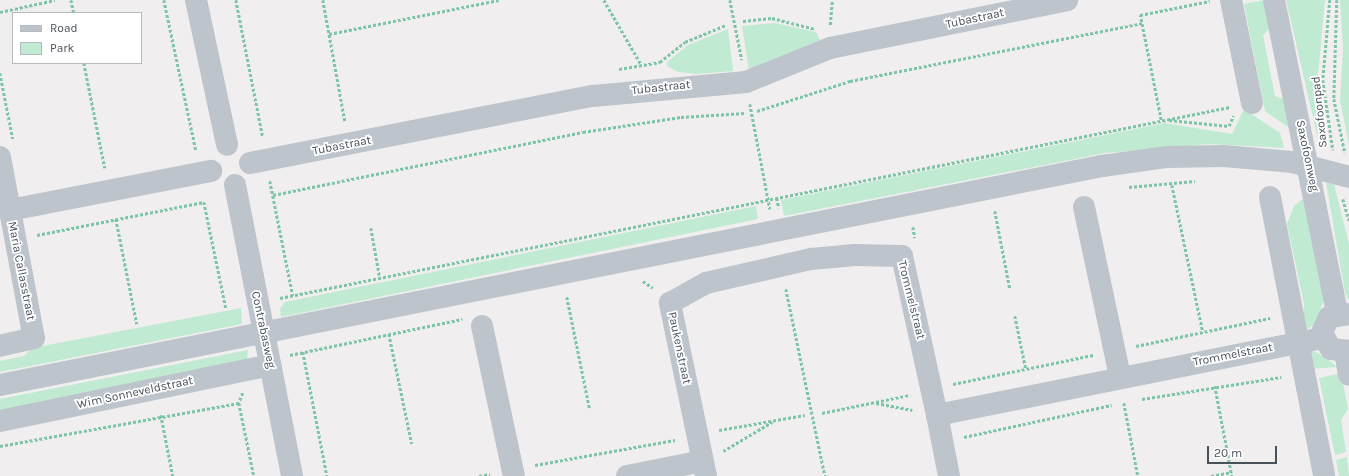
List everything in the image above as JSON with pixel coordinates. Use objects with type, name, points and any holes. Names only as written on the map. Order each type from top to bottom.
[{"type":"street","points":[[196,0],[227,145]]},
{"type":"street","name":"Tubastraat","points":[[250,163],[593,96],[746,82],[830,48],[1067,0]]},
{"type":"street","points":[[1231,0],[1244,105]]},
{"type":"street","name":"Saxofoonweg","points":[[1274,0],[1309,168],[1343,313]]},
{"type":"street","points":[[10,210],[204,165],[213,154],[227,145],[240,147],[250,163],[247,177],[235,185],[221,183],[204,165]]},
{"type":"street","name":"Maria Callasstraat","points":[[0,346],[34,338],[10,210],[8,152]]},
{"type":"street","points":[[0,385],[1102,166],[1166,157],[1224,156],[1292,162],[1309,168],[1344,170]]},
{"type":"street","name":"Contrabasweg","points":[[235,185],[292,476]]},
{"type":"street","points":[[1270,197],[1297,343],[1324,476]]},
{"type":"street","points":[[1084,207],[1120,377]]},
{"type":"street","name":"Trommelstraat","points":[[781,265],[854,254],[902,256],[949,476]]},
{"type":"street","name":"Paukenstraat","points":[[709,464],[670,304],[706,283],[781,265]]},
{"type":"street","points":[[1343,313],[1324,324],[1323,338],[1331,349],[1347,352],[1349,375]]},
{"type":"street","points":[[482,326],[521,471]]},
{"type":"street","name":"Trommelstraat","points":[[937,415],[1120,377],[1323,338]]},
{"type":"street","name":"Wim Sonneveldstraat","points":[[0,421],[270,365]]},
{"type":"street","points":[[627,476],[709,464]]},
{"type":"path","points":[[0,12],[55,0]]},
{"type":"path","points":[[72,0],[74,12]]},
{"type":"path","points":[[164,0],[204,165]]},
{"type":"path","points":[[236,0],[263,139]]},
{"type":"path","points":[[323,0],[346,126]]},
{"type":"path","points":[[329,34],[499,0]]},
{"type":"path","points":[[604,0],[641,64]]},
{"type":"path","points":[[1161,120],[1140,14],[1214,0]]},
{"type":"path","name":"Saxofoonpad","points":[[1330,0],[1323,80],[1344,170],[1349,220]]},
{"type":"path","points":[[1338,0],[1334,99],[1344,170]]},
{"type":"path","points":[[757,111],[850,81],[1142,23]]},
{"type":"path","points":[[84,64],[107,176]]},
{"type":"path","points":[[0,73],[8,152]]},
{"type":"path","points":[[274,299],[1166,119],[1244,105]]},
{"type":"path","points":[[1166,119],[1229,126],[1244,105]]},
{"type":"path","points":[[272,195],[583,132],[681,117],[745,113]]},
{"type":"path","points":[[269,177],[293,296]]},
{"type":"path","points":[[1172,185],[1203,332]]},
{"type":"path","points":[[32,236],[204,202],[226,308]]},
{"type":"path","points":[[995,211],[1010,289]]},
{"type":"path","points":[[116,220],[137,324]]},
{"type":"path","points":[[913,227],[916,242]]},
{"type":"path","points":[[371,228],[380,278]]},
{"type":"path","points":[[653,288],[654,296]]},
{"type":"path","points":[[567,297],[590,410]]},
{"type":"path","points":[[944,386],[1292,313]]},
{"type":"path","points":[[1015,316],[1026,369]]},
{"type":"path","points":[[388,334],[412,444]]},
{"type":"path","points":[[303,352],[327,476]]},
{"type":"path","points":[[1139,400],[1215,386],[1304,376]]},
{"type":"path","points":[[1215,386],[1232,476]]},
{"type":"path","points":[[245,390],[239,403],[254,476]]},
{"type":"path","points":[[822,413],[918,394]]},
{"type":"path","points":[[955,439],[1132,401]]},
{"type":"path","points":[[0,446],[161,415],[239,403]]},
{"type":"path","points":[[874,403],[915,411]]},
{"type":"path","points":[[1124,403],[1138,476]]},
{"type":"path","points":[[161,415],[173,476]]},
{"type":"path","points":[[713,431],[805,415]]},
{"type":"path","points":[[709,464],[774,421]]},
{"type":"path","points":[[521,471],[682,439]]},
{"type":"path","points":[[1211,476],[1232,472]]},
{"type":"green space","points":[[1264,0],[1272,26],[1263,35],[1275,96],[1286,100],[1291,129],[1265,111],[1244,4]]},
{"type":"green space","points":[[1286,0],[1325,0],[1318,75],[1327,141],[1318,139]]},
{"type":"green space","points":[[1340,0],[1349,0],[1349,145],[1340,100],[1343,48]]},
{"type":"green space","points":[[775,23],[816,32],[821,42],[749,70],[742,26]]},
{"type":"green space","points":[[728,29],[733,71],[697,74],[678,72],[667,66],[667,62],[688,45]]},
{"type":"green space","points":[[1244,109],[1280,133],[1284,148],[1210,144],[1105,153],[784,216],[781,200],[1165,123],[1232,134]]},
{"type":"green space","points":[[1326,182],[1334,184],[1349,244],[1349,301],[1345,293]]},
{"type":"green space","points":[[1304,198],[1324,300],[1315,324],[1303,331],[1304,304],[1287,224],[1294,206]]},
{"type":"green space","points":[[756,206],[758,219],[281,317],[280,309],[285,302]]},
{"type":"green space","points":[[241,308],[242,324],[0,372],[0,361],[24,356],[32,348]]},
{"type":"green space","points":[[248,350],[247,360],[0,411],[0,399]]},
{"type":"green space","points":[[1311,350],[1325,357],[1337,367],[1309,369]]},
{"type":"green space","points":[[1341,373],[1348,409],[1341,420],[1346,452],[1335,455],[1319,378]]},
{"type":"green space","points":[[1347,457],[1349,476],[1339,476],[1336,460]]}]
